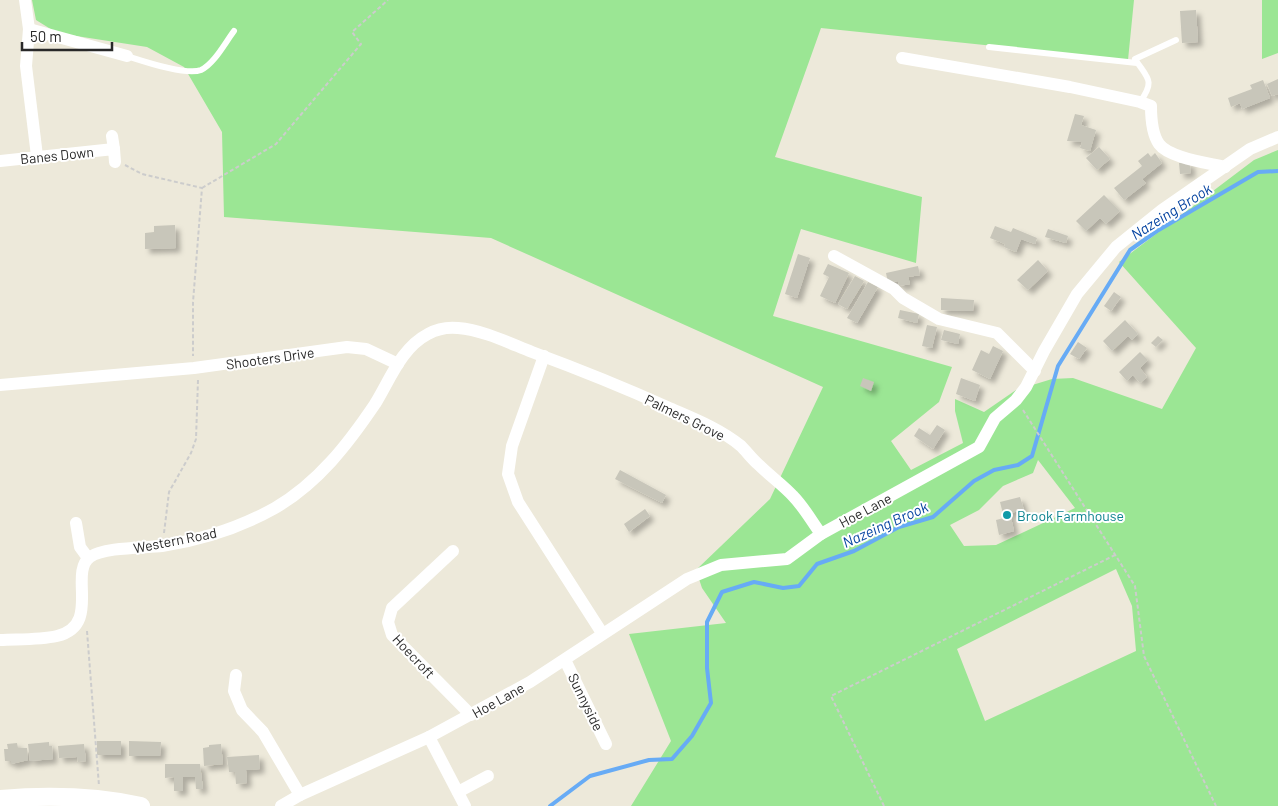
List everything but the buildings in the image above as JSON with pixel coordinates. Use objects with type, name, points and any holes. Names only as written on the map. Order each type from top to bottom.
[{"type":"street","points":[[25,0],[29,29],[26,66],[37,156]]},
{"type":"street","points":[[29,29],[127,56]]},
{"type":"street","points":[[902,58],[1070,86],[1140,102],[1150,106],[1150,118],[1159,144],[1172,153],[1225,167]]},
{"type":"street","name":"Hoe Lane","points":[[281,806],[300,795],[429,737],[470,715],[565,660],[602,633],[687,579],[721,565],[787,559],[821,534],[979,447],[995,418],[1016,400],[1035,371],[1077,294],[1116,247],[1162,210],[1250,149],[1278,137]]},
{"type":"street","name":"Banes Down","points":[[0,161],[114,149]]},
{"type":"street","points":[[834,256],[894,289],[903,298],[939,319],[997,333],[1035,371]]},
{"type":"street","name":"Palmers Grove","points":[[398,364],[416,342],[429,333],[441,329],[459,328],[480,332],[624,388],[723,434],[742,447],[794,497],[821,534]]},
{"type":"street","name":"Shooters Drive","points":[[0,384],[196,368],[347,347],[366,349],[398,364]]},
{"type":"street","points":[[544,356],[512,446],[508,474],[518,502],[602,633]]},
{"type":"street","name":"Western Road","points":[[88,558],[98,553],[163,546],[214,534],[274,509],[302,491],[327,468],[376,403],[398,364]]},
{"type":"street","points":[[0,640],[58,636],[72,629],[80,618],[83,598],[83,568],[88,558],[80,547],[76,523]]},
{"type":"street","name":"Hoecroft","points":[[453,551],[392,608],[388,622],[392,636],[470,715]]},
{"type":"street","name":"Sunnyside","points":[[565,660],[606,744]]},
{"type":"street","points":[[236,675],[234,691],[242,710],[263,732],[300,795]]},
{"type":"street","points":[[429,737],[465,806]]},
{"type":"street","points":[[458,792],[488,776]]},
{"type":"street","points":[[0,799],[35,801],[100,800],[141,806]]},
{"type":"lane","points":[[127,56],[168,67],[197,71],[208,64],[234,31]]},
{"type":"lane","points":[[1140,102],[1149,90],[1149,76],[1135,59],[1176,40]]},
{"type":"lane","points":[[989,47],[1137,63]]},
{"type":"path","points":[[114,149],[142,174],[202,188],[276,144],[361,44],[352,32],[388,0]]},
{"type":"path","points":[[163,546],[169,492],[192,453],[196,439],[196,368],[192,347],[193,302],[202,188]]},
{"type":"path","points":[[1016,400],[1135,586],[1144,656],[1216,806]]},
{"type":"path","points":[[884,806],[831,696],[1115,555]]},
{"type":"path","points":[[76,624],[86,628],[100,800]]},
{"type":"green space","points":[[32,0],[1134,0],[1128,60],[821,28],[775,157],[922,197],[916,263],[801,229],[773,316],[952,367],[939,402],[891,441],[911,470],[963,443],[955,411],[955,399],[984,412],[1016,390],[1052,379],[1073,378],[1162,409],[1196,348],[1119,262],[1254,160],[1278,150],[1278,806],[631,806],[671,741],[629,634],[726,623],[702,588],[696,570],[770,499],[823,387],[491,238],[224,217],[222,132],[184,67],[147,47],[57,33],[36,20]],"holes":[[[1038,460],[1075,508],[996,545],[964,546],[950,525],[979,510],[1003,486],[1033,473]],[[1116,569],[1132,606],[1136,651],[985,721],[957,649]]]},
{"type":"green space","points":[[1262,0],[1278,0],[1278,53],[1262,59]]},
{"type":"waterway","name":"Nazeing Brook","points":[[550,806],[590,776],[649,760],[672,759],[692,736],[711,703],[707,668],[707,622],[722,592],[754,582],[783,588],[799,586],[817,564],[854,551],[899,527],[933,517],[974,481],[994,470],[1018,465],[1032,456],[1058,366],[1130,250],[1157,231],[1258,172],[1278,171]]},
{"type":"place","name":"Brook Farmhouse","points":[[1007,515]]}]
